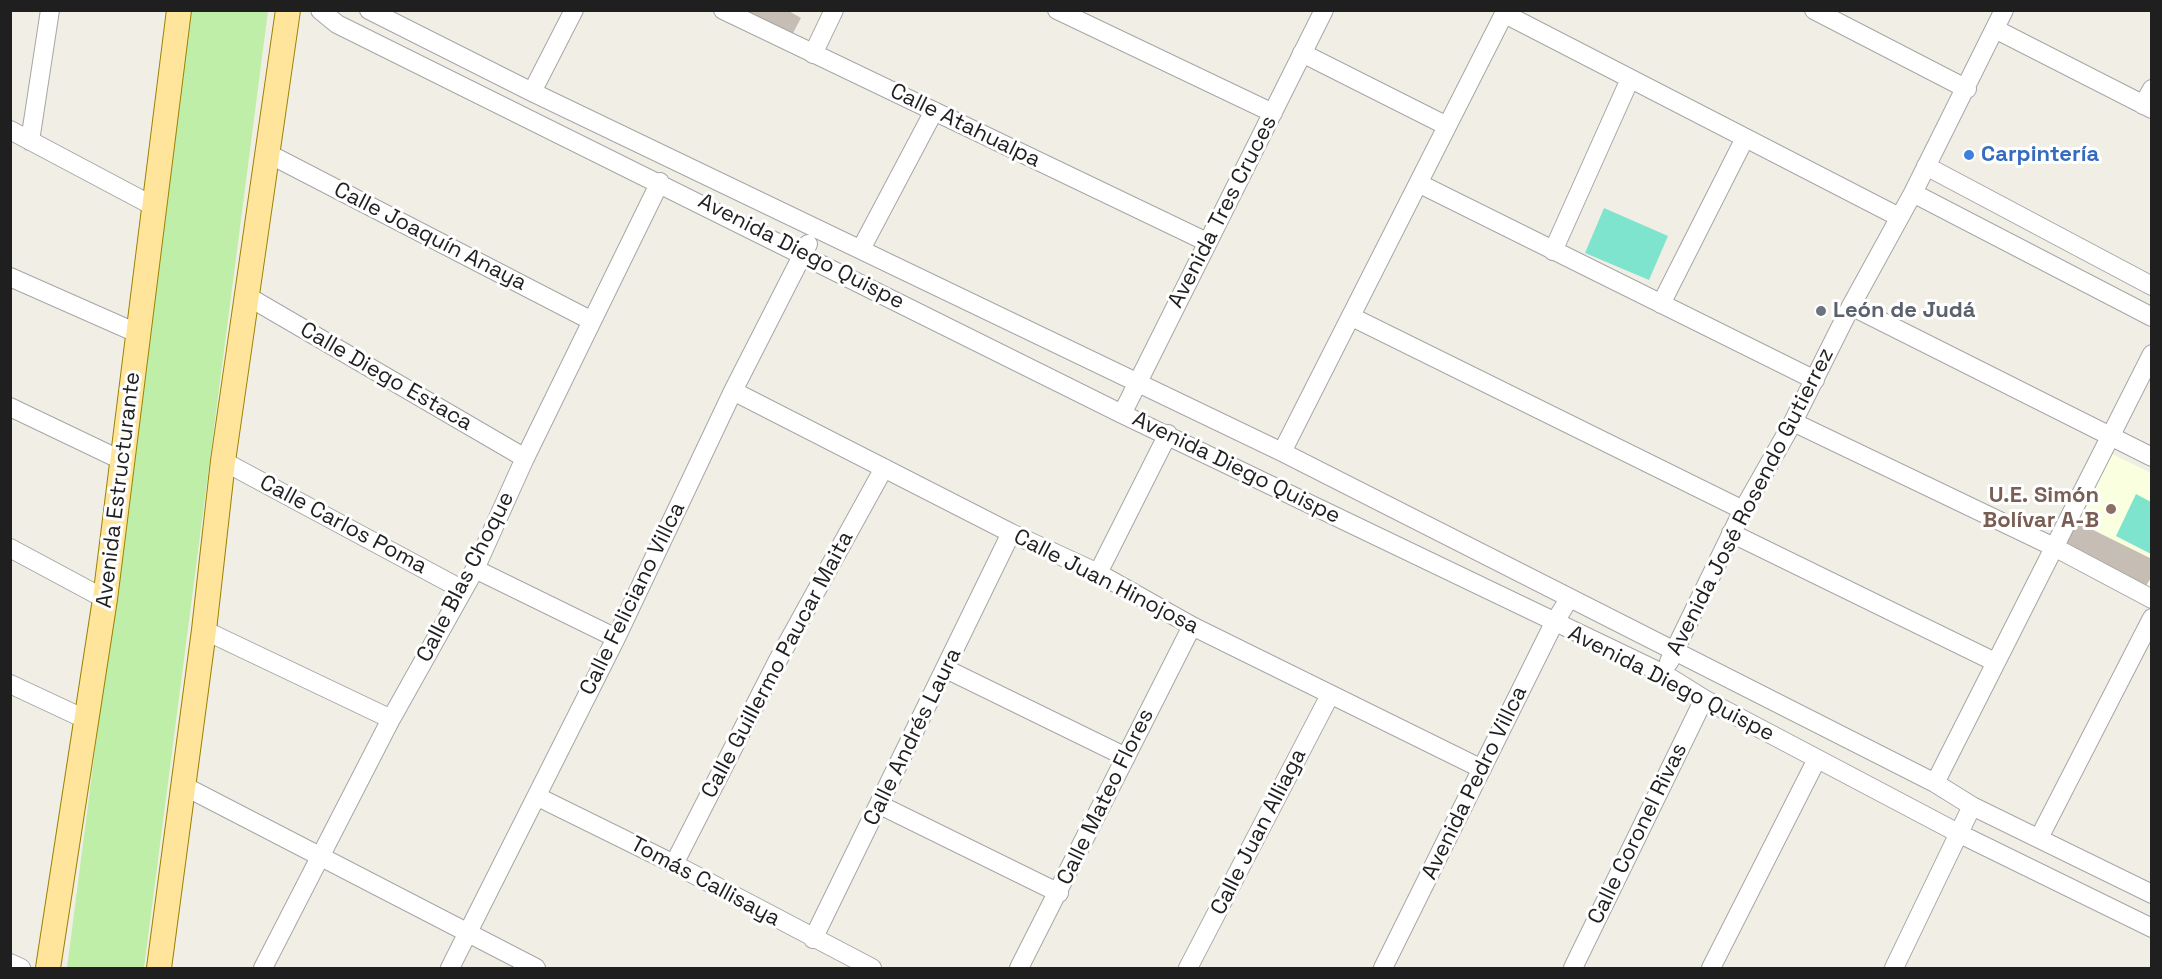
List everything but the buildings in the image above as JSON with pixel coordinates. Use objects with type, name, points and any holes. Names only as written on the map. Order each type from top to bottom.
[{"type":"main road","name":"Avenida Estructurante","points":[[48,969],[105,599],[179,10]]},
{"type":"main road","points":[[159,969],[204,630],[223,461],[288,10]]},
{"type":"street","points":[[30,141],[50,10]]},
{"type":"street","name":"Avenida Diego Quispe","points":[[320,10],[338,24],[803,253],[1122,414],[1168,434],[1554,623],[1664,674],[1704,699],[1958,833],[2151,928]]},
{"type":"street","name":"Avenida Diego Quispe","points":[[369,10],[532,92],[1282,452],[1935,783],[1972,806],[2151,894]]},
{"type":"street","points":[[532,92],[574,10]]},
{"type":"street","name":"Calle Atahualpa","points":[[723,10],[1207,242]]},
{"type":"street","points":[[813,54],[834,10]]},
{"type":"street","points":[[1057,10],[1273,113]]},
{"type":"street","name":"Avenida Tres Cruces","points":[[1122,414],[1324,10]]},
{"type":"street","points":[[1814,10],[1967,89]]},
{"type":"street","name":"Avenida José Rosendo Gutierrez","points":[[1664,674],[1731,533],[1793,422],[1851,306],[1913,194],[1967,89],[2004,10]]},
{"type":"street","points":[[1282,452],[1506,12],[1899,218]]},
{"type":"street","points":[[1995,29],[2149,101]]},
{"type":"street","points":[[1302,53],[1447,126]]},
{"type":"street","points":[[1552,251],[1630,79]]},
{"type":"street","points":[[861,249],[934,111]]},
{"type":"street","points":[[10,130],[155,207]]},
{"type":"street","points":[[1661,304],[1745,138]]},
{"type":"street","name":"Calle Joaquín Anaya","points":[[267,153],[592,321]]},
{"type":"street","points":[[1926,166],[2151,286]]},
{"type":"street","name":"Calle Blas Choque","points":[[263,969],[391,719],[476,569],[525,458],[660,182]]},
{"type":"street","points":[[1420,184],[1815,380]]},
{"type":"street","points":[[1913,194],[2151,317]]},
{"type":"street","name":"Calle Feliciano Villca","points":[[450,969],[538,797],[733,391],[816,229]]},
{"type":"street","points":[[10,277],[139,334]]},
{"type":"street","name":"Calle Diego Estaca","points":[[247,296],[525,458]]},
{"type":"street","points":[[1851,306],[2151,457]]},
{"type":"street","points":[[1352,317],[1743,510]]},
{"type":"street","points":[[1935,783],[1995,662],[2056,548],[2151,354]]},
{"type":"street","name":"Calle Juan Hinojosa","points":[[733,391],[1011,533],[1098,573],[1192,626],[1482,769]]},
{"type":"street","points":[[10,407],[123,461]]},
{"type":"street","points":[[1793,422],[2056,548],[2151,599]]},
{"type":"street","points":[[1098,573],[1168,434]]},
{"type":"street","name":"Calle Carlos Poma","points":[[223,461],[463,590]]},
{"type":"street","name":"Calle Guillermo Paucar Maita","points":[[674,864],[778,660],[884,468]]},
{"type":"street","name":"Calle Andrés Laura","points":[[813,939],[1011,533]]},
{"type":"street","points":[[1731,533],[1995,662]]},
{"type":"street","points":[[10,548],[105,599]]},
{"type":"street","points":[[476,569],[616,638]]},
{"type":"street","name":"Avenida Pedro Villca","points":[[1383,969],[1554,623],[1569,599]]},
{"type":"street","points":[[2039,838],[2151,618]]},
{"type":"street","name":"Calle Mateo Flores","points":[[1019,969],[1192,626]]},
{"type":"street","points":[[204,630],[391,719]]},
{"type":"street","points":[[946,669],[1126,758]]},
{"type":"street","points":[[10,684],[87,720]]},
{"type":"street","name":"Calle Juan Alliaga","points":[[1188,969],[1330,694]]},
{"type":"street","name":"Calle Coronel Rivas","points":[[1573,969],[1704,699]]},
{"type":"street","points":[[1711,969],[1817,759]]},
{"type":"street","points":[[184,786],[536,969]]},
{"type":"street","name":"Tomás Callisaya","points":[[538,797],[674,864],[872,969]]},
{"type":"street","points":[[880,805],[1059,893]]},
{"type":"street","points":[[1894,969],[1972,806]]},
{"type":"street","points":[[10,963],[21,969]]},
{"type":"shaded area","points":[[1604,208],[1668,236],[1649,280],[1585,253]]},
{"type":"shaded area","points":[[2112,454],[2151,473],[2151,589],[2065,546]]},
{"type":"shaded area","points":[[2136,494],[2151,502],[2151,554],[2116,536]]},
{"type":"green space","points":[[190,11],[268,11],[144,968],[67,968]]},
{"type":"place","name":"Carpintería","points":[[1969,155]]},
{"type":"place","name":"León de Judá","points":[[1821,311]]},
{"type":"place","name":"U.E. Simón Bolívar A-B","points":[[2111,509]]}]
